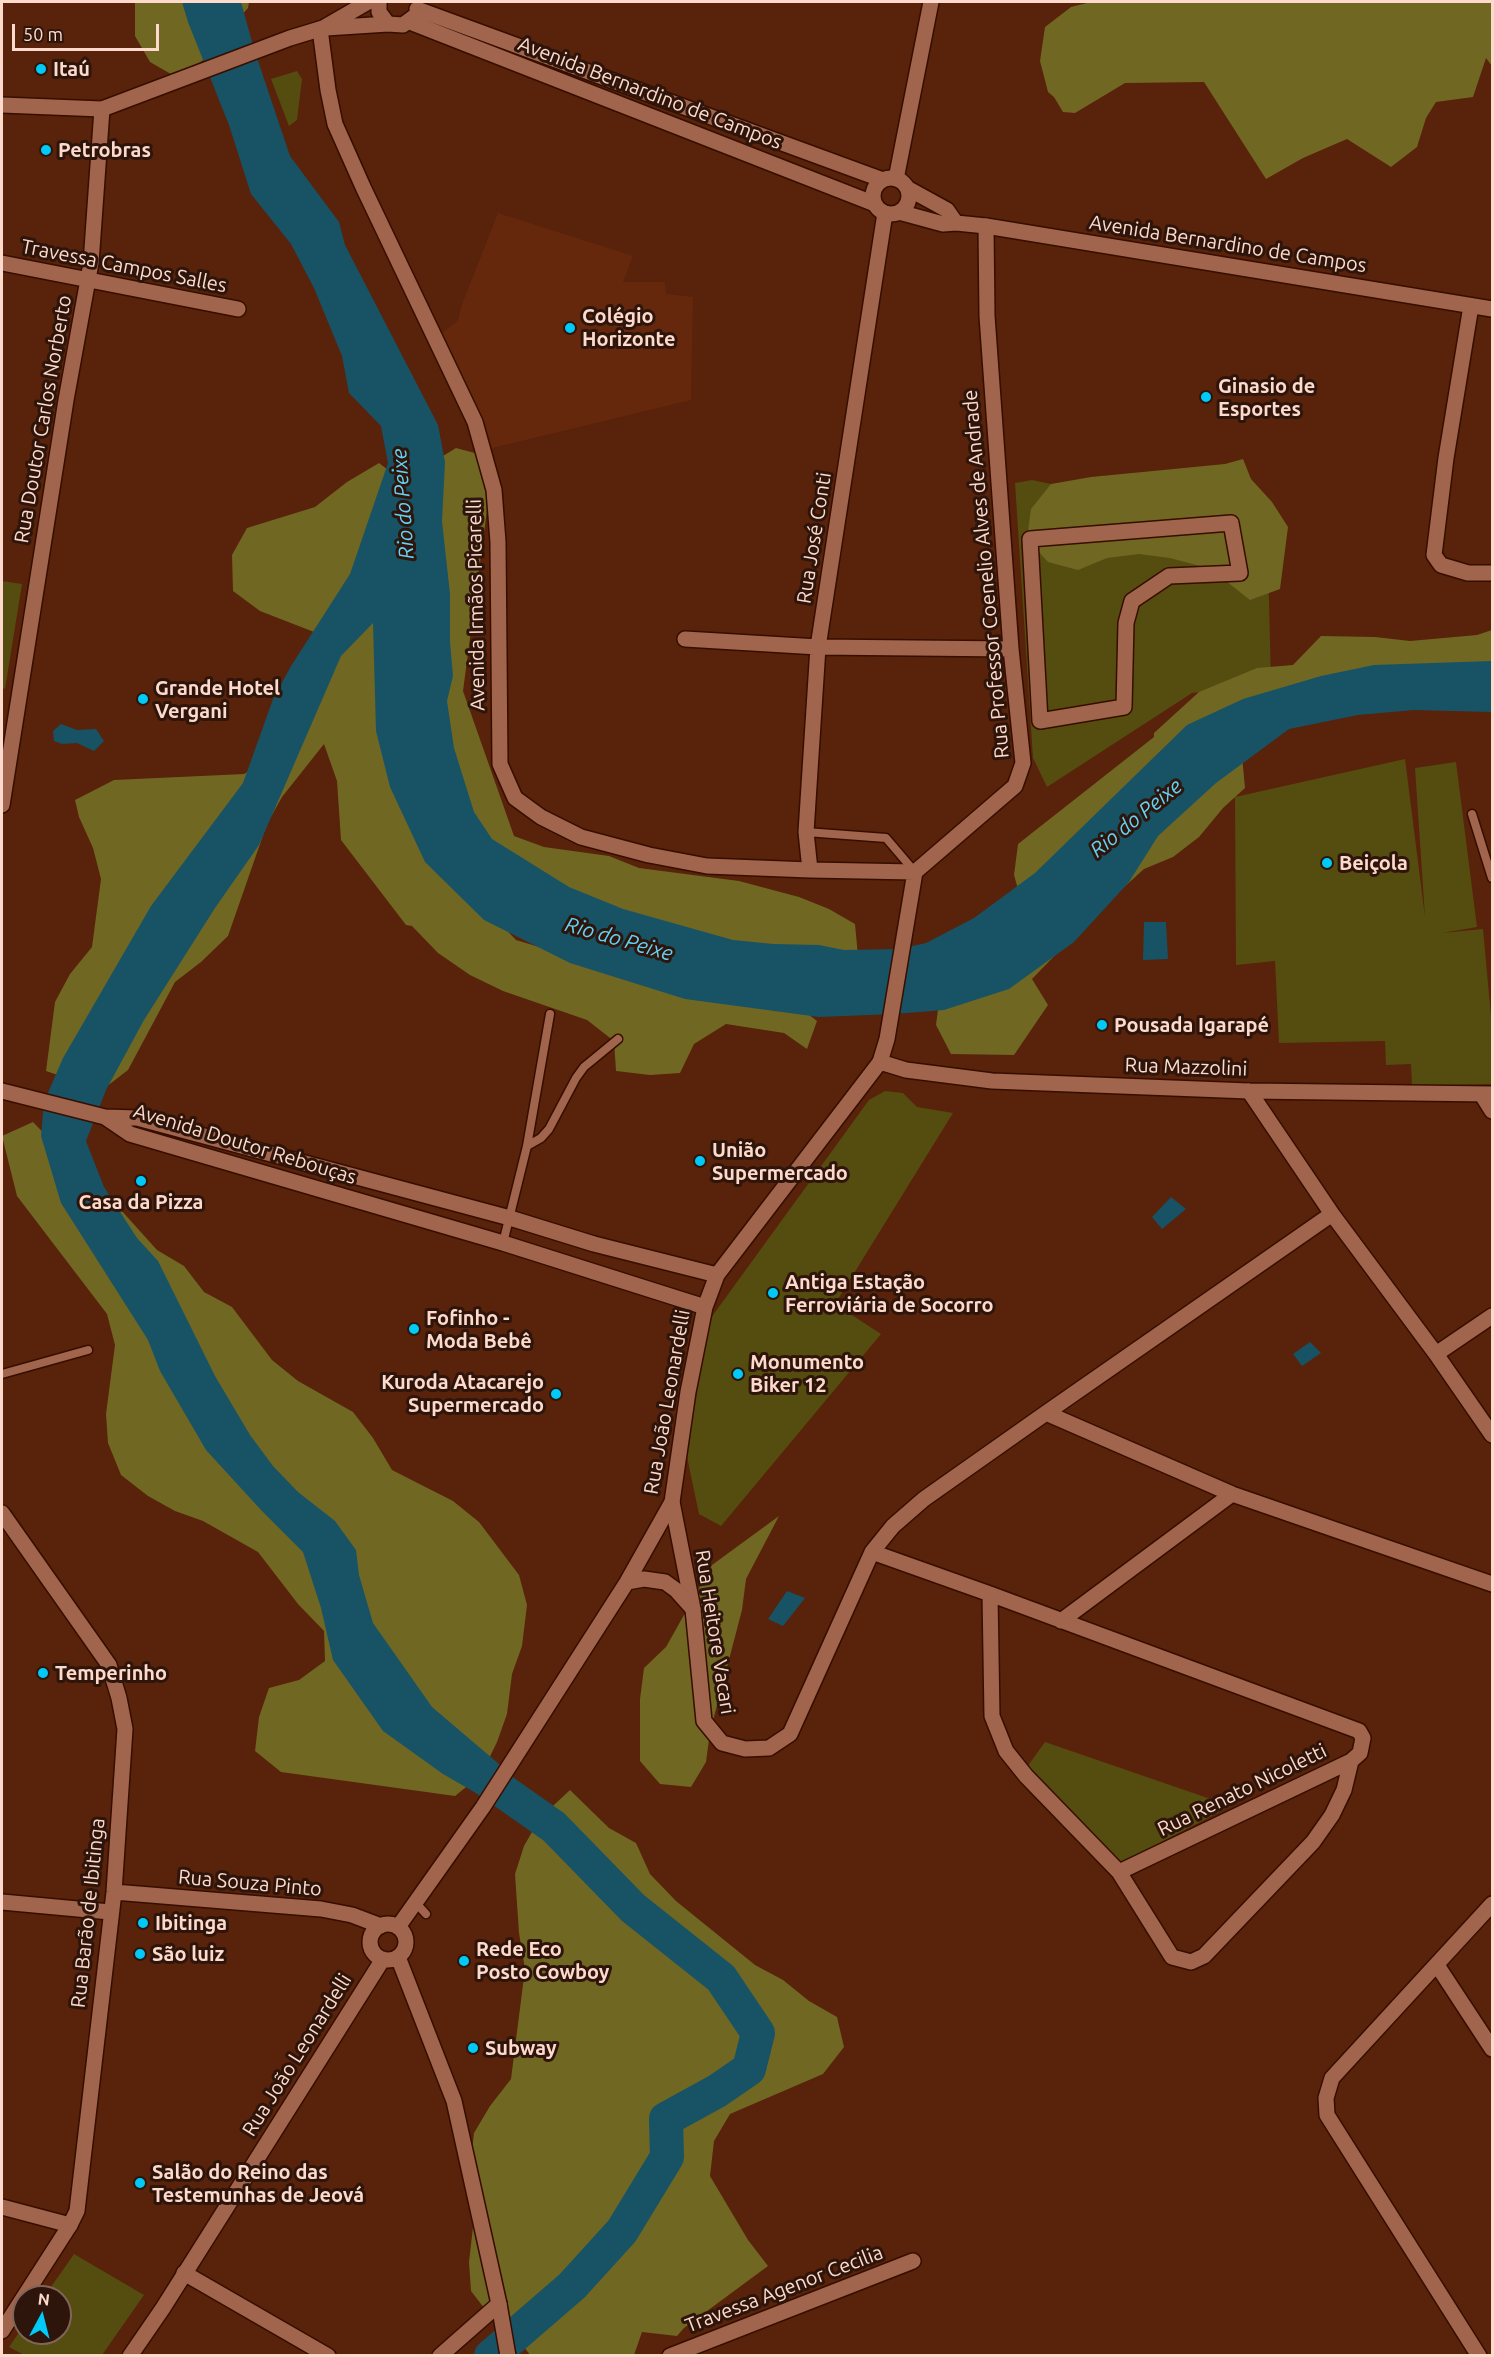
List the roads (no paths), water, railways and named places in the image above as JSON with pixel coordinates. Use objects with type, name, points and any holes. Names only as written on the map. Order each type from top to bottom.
[{"type":"street","points":[[2,105],[102,109],[321,28],[368,2]]},
{"type":"street","points":[[379,2],[379,12],[388,24]]},
{"type":"street","points":[[895,182],[873,190],[886,210],[908,201],[895,182],[931,2]]},
{"type":"street","points":[[321,28],[388,24],[395,26],[414,11]]},
{"type":"street","name":"Avenida Bernardino de Campos","points":[[414,11],[895,182],[947,210],[956,223]]},
{"type":"street","name":"Avenida Bernardino de Campos","points":[[414,11],[886,210],[943,224],[986,226],[1492,309]]},
{"type":"street","name":"Avenida Irmãos Picarelli","points":[[321,28],[328,90],[335,124],[475,422],[495,490],[498,542],[501,764],[514,798],[541,817],[582,837],[649,855],[707,866],[915,872]]},
{"type":"street","name":"Rua Doutor Carlos Norberto","points":[[2,805],[9,710],[92,263],[102,109]]},
{"type":"street","name":"Rua José Conti","points":[[810,870],[806,831],[818,647],[886,210]]},
{"type":"street","name":"Rua Professor Coenelio Alves de Andrade","points":[[915,872],[947,842],[1015,786],[1021,775],[1023,763],[1011,649],[987,316],[986,226]]},
{"type":"street","name":"Travessa Campos Salles","points":[[2,263],[88,282],[238,309]]},
{"type":"street","points":[[1471,306],[1446,458],[1434,555],[1441,565],[1468,573],[1492,573]]},
{"type":"street","points":[[1004,539],[1030,539],[1231,523],[1240,573],[1169,576],[1132,601],[1126,623],[1125,707],[1040,721],[1030,539]]},
{"type":"street","points":[[686,639],[818,647],[1011,649]]},
{"type":"street","points":[[880,1062],[887,1039],[915,872]]},
{"type":"street","name":"Rua Mazzolini","points":[[880,1062],[906,1070],[992,1081],[1249,1091],[1487,1095]]},
{"type":"street","name":"Rua João Leonardelli","points":[[415,1902],[483,1807],[627,1582],[672,1502],[688,1392],[705,1306],[717,1275],[880,1062]]},
{"type":"street","points":[[2,1091],[100,1116]]},
{"type":"street","points":[[1249,1091],[1332,1214],[1437,1354],[1492,1435]]},
{"type":"street","points":[[1487,1095],[1492,1111]]},
{"type":"street","name":"Avenida Doutor Rebouças","points":[[100,1116],[137,1119],[238,1145],[510,1218],[594,1244],[717,1275]]},
{"type":"street","name":"Avenida Doutor Rebouças","points":[[100,1116],[130,1134],[503,1243],[705,1306]]},
{"type":"street","points":[[232,1165],[238,1145]]},
{"type":"street","points":[[364,1204],[371,1182]]},
{"type":"street","name":"Rua Heitore Vacari","points":[[672,1502],[693,1609],[704,1721],[722,1743],[745,1749],[769,1748],[790,1734],[872,1552],[893,1526],[924,1499],[1332,1214]]},
{"type":"street","points":[[588,1269],[594,1244]]},
{"type":"street","points":[[1437,1354],[1492,1316]]},
{"type":"street","points":[[1046,1413],[1232,1494],[1492,1584]]},
{"type":"street","points":[[872,1552],[1061,1622],[1232,1494]]},
{"type":"street","name":"Rua Barão de Ibitinga","points":[[2,1513],[110,1665],[125,1729],[114,1892],[77,2211],[2,2331]]},
{"type":"street","points":[[627,1582],[644,1579],[665,1582],[676,1590],[693,1609]]},
{"type":"street","points":[[990,1594],[992,1716],[1006,1752],[1119,1872],[1172,1957],[1191,1962],[1204,1956],[1313,1842],[1332,1815],[1344,1790],[1351,1761]]},
{"type":"street","name":"Rua Renato Nicoletti","points":[[1061,1622],[1359,1731],[1364,1738],[1360,1753],[1351,1761],[1119,1872]]},
{"type":"street","name":"Rua Souza Pinto","points":[[114,1892],[321,1909],[352,1915],[381,1926]]},
{"type":"street","points":[[2,1902],[110,1912]]},
{"type":"street","points":[[398,1927],[415,1902]]},
{"type":"street","points":[[1479,2355],[1326,2115],[1326,2098],[1332,2078],[1492,1904]]},
{"type":"street","points":[[393,1924],[398,1927],[405,1936],[403,1953],[391,1958],[373,1953],[370,1941],[375,1930],[381,1926],[393,1924]]},
{"type":"street","points":[[391,1958],[440,2047],[499,2304],[508,2355]]},
{"type":"street","name":"Rua João Leonardelli","points":[[130,2355],[391,1958]]},
{"type":"street","points":[[1437,1965],[1492,2049]]},
{"type":"street","points":[[2,2207],[70,2224]]},
{"type":"street","name":"Travessa Agenor Cecilia","points":[[670,2355],[913,2261]]},
{"type":"street","points":[[184,2273],[328,2355]]},
{"type":"street","points":[[440,2355],[499,2304]]},
{"type":"lane","points":[[1472,814],[1492,878]]},
{"type":"lane","points":[[806,831],[886,838],[915,872]]},
{"type":"lane","points":[[503,1243],[527,1146],[550,1014]]},
{"type":"lane","points":[[527,1146],[549,1130],[584,1067],[618,1039]]},
{"type":"lane","points":[[2,1374],[88,1350]]},
{"type":"lane","points":[[415,1902],[426,1914]]},
{"type":"water","name":"Rio do Peixe","points":[[182,2],[241,2],[254,49],[290,156],[339,222],[345,245],[438,425],[445,462],[442,521],[450,594],[453,676],[447,701],[454,748],[474,812],[492,839],[569,887],[623,909],[733,940],[819,945],[844,950],[899,949],[926,943],[974,918],[1035,873],[1187,725],[1243,699],[1321,676],[1374,665],[1492,661],[1492,712],[1414,710],[1358,715],[1289,729],[1216,783],[1158,836],[1129,882],[1074,942],[1009,989],[944,1010],[819,1017],[685,999],[570,963],[484,920],[425,862],[390,787],[376,731],[373,623],[341,656],[259,845],[215,908],[144,1020],[106,1090],[86,1141],[104,1187],[137,1238],[158,1261],[215,1376],[250,1435],[273,1466],[298,1492],[335,1521],[356,1550],[359,1575],[373,1623],[432,1707],[506,1770],[488,1800],[443,1774],[383,1731],[333,1660],[321,1608],[303,1552],[206,1450],[160,1371],[148,1340],[61,1203],[41,1136],[44,1102],[63,1058],[151,906],[243,783],[273,699],[291,666],[350,574],[388,463],[381,426],[349,393],[342,356],[314,288],[291,244],[251,194],[229,125]]},
{"type":"water","points":[[61,724],[77,730],[96,729],[104,741],[94,751],[77,743],[62,744],[54,741],[53,731]]},
{"type":"water","points":[[1144,922],[1166,922],[1168,959],[1143,960]]},
{"type":"water","points":[[1171,1197],[1186,1209],[1162,1229],[1152,1217]]},
{"type":"water","points":[[1310,1342],[1321,1353],[1302,1366],[1293,1354]]},
{"type":"water","points":[[787,1591],[805,1598],[783,1626],[768,1619]]},
{"type":"waterway","points":[[463,1763],[554,1827],[633,1908],[721,1978],[758,2033],[749,2069],[717,2091],[666,2119],[667,2157],[622,2231],[572,2286],[491,2356]]},
{"type":"place","name":"Itaú","points":[[41,69]]},
{"type":"place","name":"Petrobras","points":[[46,150]]},
{"type":"place","name":"Colégio Horizonte","points":[[570,328]]},
{"type":"place","name":"Ginasio de Esportes","points":[[1206,397]]},
{"type":"place","name":"Grande Hotel Vergani","points":[[143,699]]},
{"type":"place","name":"Beiçola","points":[[1327,863]]},
{"type":"place","name":"Pousada Igarapé","points":[[1102,1025]]},
{"type":"place","name":"União Supermercado","points":[[700,1161]]},
{"type":"place","name":"Casa da Pizza","points":[[141,1181]]},
{"type":"place","name":"Antiga Estação Ferroviária de Socorro","points":[[773,1293]]},
{"type":"place","name":"Fofinho - Moda Bebê","points":[[414,1329]]},
{"type":"place","name":"Monumento Biker 12","points":[[738,1374]]},
{"type":"place","name":"Kuroda Atacarejo Supermercado","points":[[556,1394]]},
{"type":"place","name":"Temperinho","points":[[43,1673]]},
{"type":"place","name":"Ibitinga","points":[[143,1923]]},
{"type":"place","name":"São luiz","points":[[140,1954]]},
{"type":"place","name":"Rede Eco Posto Cowboy","points":[[464,1961]]},
{"type":"place","name":"Subway","points":[[473,2048]]},
{"type":"place","name":"Salão do Reino das Testemunhas de Jeová","points":[[140,2183]]}]
